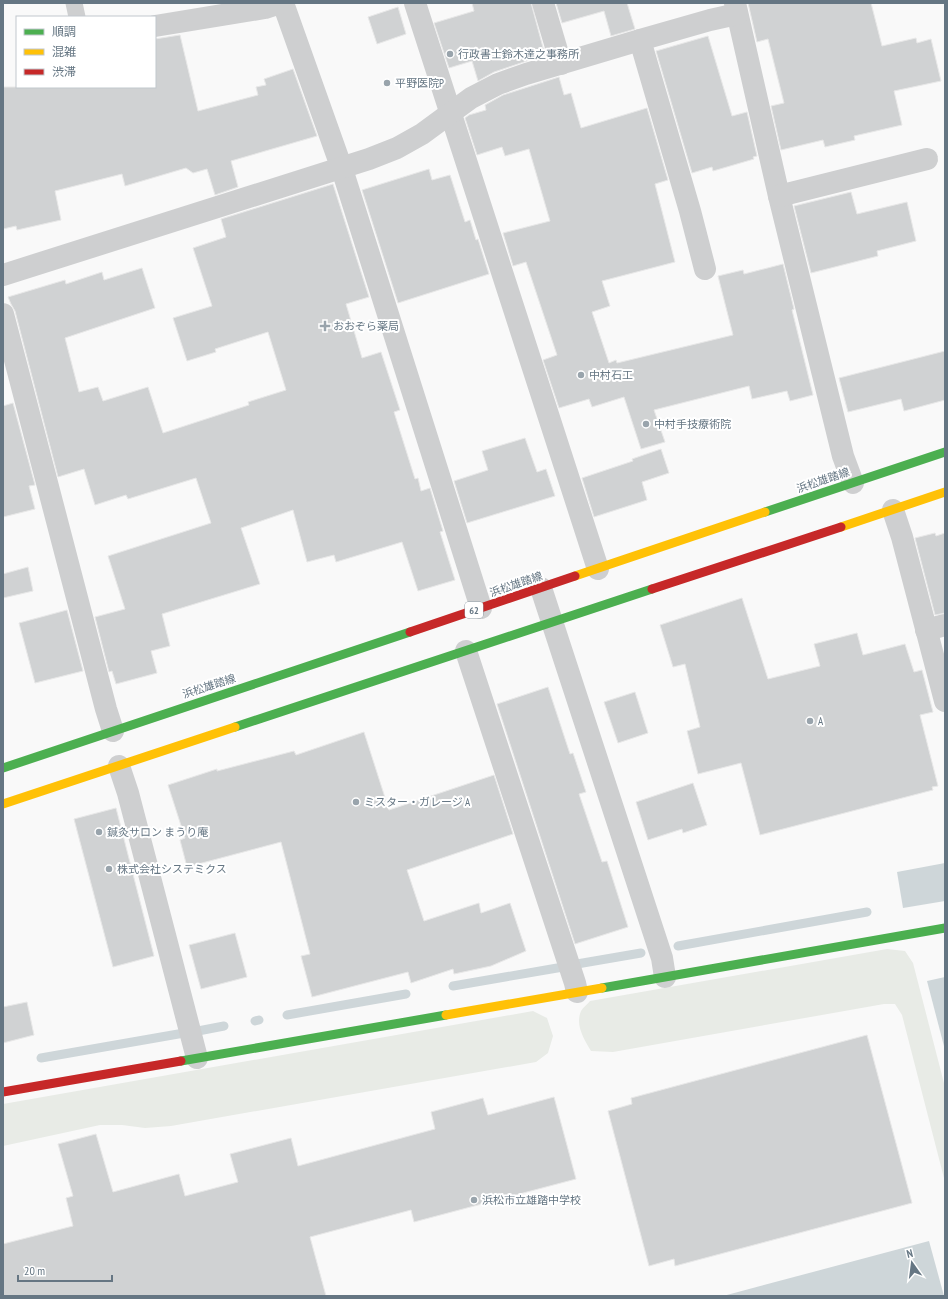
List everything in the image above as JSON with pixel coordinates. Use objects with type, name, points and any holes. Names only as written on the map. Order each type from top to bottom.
[{"type":"main road","name":"浜松雄踏線","points":[[3,768],[945,452]]},
{"type":"main road","points":[[3,804],[945,492]]},
{"type":"main road","points":[[3,1092],[945,928]]},
{"type":"street","points":[[156,26],[265,8],[281,3],[342,169],[481,608]]},
{"type":"street","points":[[415,3],[598,569]]},
{"type":"street","points":[[543,3],[561,64]]},
{"type":"street","points":[[3,275],[342,169],[397,148],[422,134],[470,98],[498,84],[710,20],[736,8],[779,196],[843,456],[853,483]]},
{"type":"street","points":[[640,40],[690,211],[705,269]]},
{"type":"street","points":[[779,196],[927,159]]},
{"type":"street","points":[[3,314],[113,731]]},
{"type":"street","points":[[893,510],[936,628],[945,701]]},
{"type":"street","points":[[540,588],[662,958],[665,977]]},
{"type":"street","points":[[466,651],[577,992]]},
{"type":"street","points":[[119,766],[128,793],[197,1058]]},
{"type":"lane","points":[[74,3],[77,16]]},
{"type":"shaded area","points":[[945,863],[945,901],[903,908],[897,872]]},
{"type":"shaded area","points":[[887,949],[905,951],[913,963],[945,1087],[945,1182],[902,1015],[895,1004],[884,1004],[613,1052],[591,1051],[581,1032],[579,1016],[583,1008],[590,1001]]},
{"type":"shaded area","points":[[945,977],[945,1050],[927,981]]},
{"type":"shaded area","points":[[533,1011],[547,1018],[553,1036],[548,1053],[536,1062],[171,1126],[145,1128],[122,1125],[100,1125],[3,1146],[3,1104]]},
{"type":"shaded area","points":[[929,1241],[944,1296],[723,1296]]},
{"type":"building","points":[[472,3],[531,3],[545,55],[494,72],[478,81],[472,61],[449,68],[434,23],[474,11]]},
{"type":"building","points":[[556,3],[627,3],[635,29],[611,36],[604,11],[562,23]]},
{"type":"building","points":[[748,3],[871,3],[882,46],[916,38],[917,43],[931,39],[941,81],[894,91],[902,125],[854,136],[855,140],[825,147],[823,140],[781,150],[771,106],[784,103],[768,39],[757,42]]},
{"type":"building","points":[[398,7],[406,34],[377,44],[368,17]]},
{"type":"building","points":[[180,35],[198,111],[258,95],[256,87],[266,85],[264,79],[293,69],[317,136],[231,161],[238,187],[215,195],[207,169],[193,173],[186,168],[125,186],[122,174],[55,191],[61,220],[17,230],[16,226],[3,229],[3,87],[156,88],[156,39]]},
{"type":"building","points":[[708,36],[732,116],[747,112],[757,156],[753,157],[754,159],[713,171],[712,167],[692,173],[656,51]]},
{"type":"building","points":[[559,77],[564,95],[571,93],[581,128],[647,108],[668,180],[655,184],[675,262],[602,281],[610,306],[592,312],[609,363],[616,360],[617,363],[733,335],[718,276],[743,270],[744,274],[783,264],[794,309],[792,310],[813,395],[790,401],[787,391],[752,399],[749,386],[654,410],[665,442],[641,449],[624,397],[592,407],[589,399],[559,408],[543,360],[557,355],[526,262],[513,266],[503,233],[550,221],[529,149],[505,156],[502,147],[477,155],[465,118],[469,115],[486,110],[485,105],[503,95]]},
{"type":"building","points":[[429,169],[432,180],[450,175],[465,222],[470,220],[476,240],[478,239],[489,274],[398,303],[362,190]]},
{"type":"building","points":[[333,184],[369,297],[346,304],[362,358],[381,352],[400,410],[394,412],[415,479],[418,478],[421,491],[430,488],[443,531],[440,532],[455,580],[418,591],[402,542],[336,562],[334,555],[307,562],[293,510],[241,528],[260,584],[162,614],[170,646],[151,651],[157,673],[116,684],[112,671],[109,672],[95,617],[125,609],[108,556],[211,523],[196,478],[128,499],[126,495],[95,505],[84,469],[58,477],[15,311],[8,297],[65,280],[66,284],[102,272],[104,280],[142,268],[155,308],[65,338],[79,392],[98,387],[103,401],[148,387],[163,433],[249,405],[248,402],[286,390],[268,332],[215,349],[216,352],[187,361],[173,318],[212,306],[193,248],[226,237],[221,219]]},
{"type":"building","points":[[851,192],[857,214],[907,202],[916,241],[877,251],[878,256],[811,273],[794,206]]},
{"type":"building","points":[[945,351],[945,400],[904,411],[901,399],[848,412],[839,378]]},
{"type":"building","points":[[13,403],[35,485],[29,486],[35,509],[3,517],[3,406]]},
{"type":"building","points":[[525,438],[537,472],[546,469],[555,496],[467,523],[454,481],[488,470],[482,451]]},
{"type":"building","points":[[661,449],[669,473],[642,482],[647,500],[594,517],[582,478],[633,461],[632,459]]},
{"type":"building","points":[[935,533],[936,536],[945,533],[945,613],[935,615],[915,538]]},
{"type":"building","points":[[28,567],[33,591],[3,598],[3,574]]},
{"type":"building","points":[[742,598],[768,679],[820,666],[814,644],[857,633],[863,655],[905,644],[914,672],[922,670],[933,712],[920,715],[938,786],[932,787],[933,790],[760,835],[741,763],[698,774],[687,731],[700,727],[685,664],[673,667],[660,625]]},
{"type":"building","points":[[67,610],[83,671],[35,683],[19,623]]},
{"type":"building","points":[[548,687],[570,754],[573,753],[586,792],[579,794],[602,862],[607,861],[628,927],[575,944],[497,704]]},
{"type":"building","points":[[635,692],[648,733],[618,743],[604,702]]},
{"type":"building","points":[[364,732],[389,810],[494,775],[513,834],[407,870],[424,921],[479,903],[481,913],[510,903],[526,951],[491,966],[454,974],[453,969],[411,983],[408,972],[312,997],[301,956],[310,954],[281,842],[187,867],[180,840],[185,838],[168,785],[217,769],[217,771],[294,751],[296,755]]},
{"type":"building","points":[[693,783],[707,825],[683,833],[682,829],[648,840],[636,802]]},
{"type":"building","points":[[116,808],[154,956],[113,967],[74,819]]},
{"type":"building","points":[[235,933],[247,977],[201,989],[189,945]]},
{"type":"building","points":[[27,1002],[34,1035],[3,1043],[3,1007]]},
{"type":"building","points":[[867,1035],[912,1203],[675,1266],[674,1259],[649,1266],[608,1111],[632,1104],[631,1098]]},
{"type":"building","points":[[554,1097],[576,1179],[414,1222],[411,1210],[310,1237],[326,1296],[3,1296],[3,1244],[73,1226],[66,1198],[73,1196],[58,1144],[96,1134],[113,1192],[179,1174],[185,1196],[238,1182],[230,1154],[291,1138],[298,1166],[435,1129],[431,1112],[483,1098],[488,1115]]},
{"type":"waterway","points":[[678,946],[867,912]]},
{"type":"waterway","points":[[577,964],[641,953]]},
{"type":"waterway","points":[[453,986],[563,967]]},
{"type":"waterway","points":[[287,1015],[406,994]]},
{"type":"waterway","points":[[255,1021],[259,1020]]},
{"type":"waterway","points":[[198,1031],[224,1026]]},
{"type":"waterway","points":[[41,1058],[184,1033]]},
{"type":"traffic: fast","points":[[765,512],[945,452]]},
{"type":"traffic: fast","points":[[235,727],[652,589]]},
{"type":"traffic: fast","points":[[3,768],[410,632]]},
{"type":"traffic: fast","points":[[602,988],[945,928]]},
{"type":"traffic: fast","points":[[181,1061],[446,1015]]},
{"type":"traffic: slow","points":[[841,527],[945,492]]},
{"type":"traffic: slow","points":[[575,576],[765,512]]},
{"type":"traffic: slow","points":[[3,804],[235,727]]},
{"type":"traffic: slow","points":[[446,1015],[602,988]]},
{"type":"traffic: jam","points":[[652,589],[841,527]]},
{"type":"traffic: jam","points":[[410,632],[575,576]]},
{"type":"traffic: jam","points":[[3,1092],[181,1061]]},
{"type":"place","name":"行政書士鈴木達之事務所","points":[[450,54]]},
{"type":"place","name":"平野医院P","points":[[387,83]]},
{"type":"place","name":"おおぞら薬局","points":[[325,326]]},
{"type":"place","name":"中村石工","points":[[581,375]]},
{"type":"place","name":"中村手技療術院","points":[[646,424]]},
{"type":"place","name":"A","points":[[810,721]]},
{"type":"place","name":"ミスター・ガレージ A","points":[[356,802]]},
{"type":"place","name":"鍼灸サロン まうり庵","points":[[99,832]]},
{"type":"place","name":"株式会社システミクス","points":[[109,869]]},
{"type":"place","name":"浜松市立雄踏中学校","points":[[474,1200]]}]
